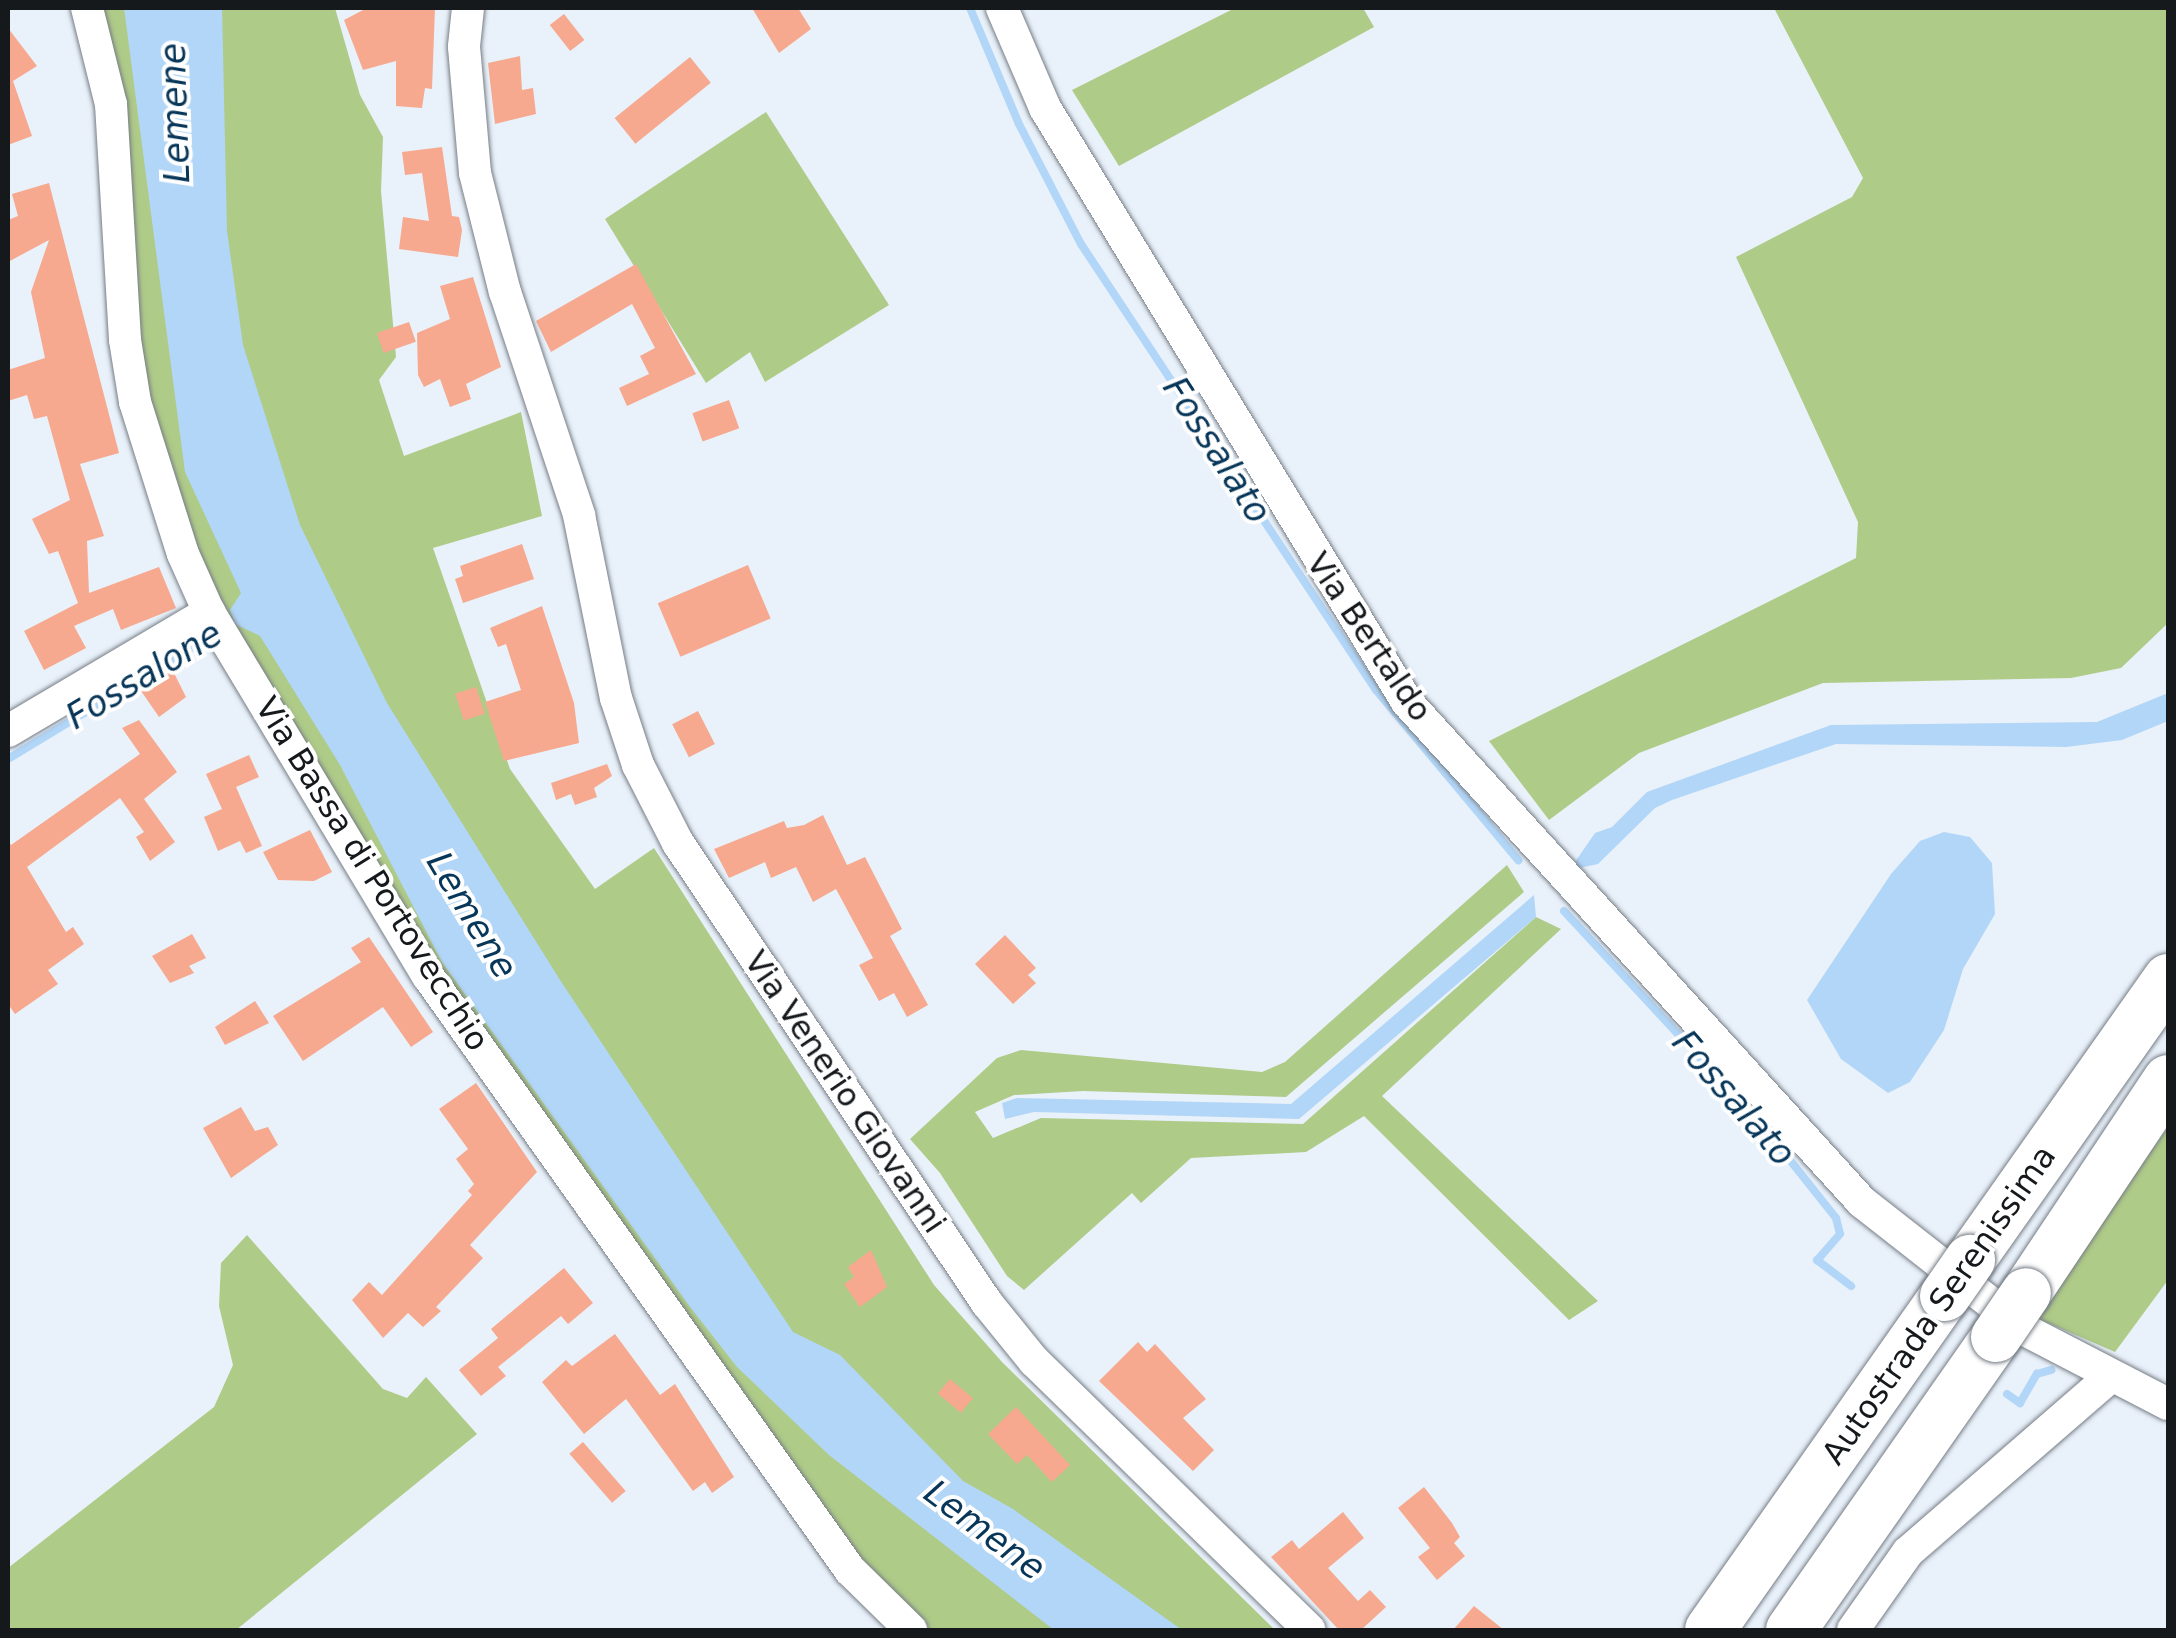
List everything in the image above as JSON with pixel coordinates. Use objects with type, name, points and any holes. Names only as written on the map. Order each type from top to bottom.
[{"type":"highway","name":"Autostrada Serenissima","points":[[1710,1630],[2168,979]]},
{"type":"highway","name":"Autostrada Serenissima","points":[[1791,1630],[2026,1293],[2168,1080]]},
{"type":"street","name":"Via Bassa di Portovecchio","points":[[87,8],[111,104],[124,340],[135,402],[183,554],[219,626],[428,976],[850,1570],[911,1630]]},
{"type":"street","name":"Via Venerio Giovanni","points":[[468,8],[464,46],[475,173],[579,515],[616,698],[638,765],[678,843],[987,1303],[1034,1361],[1310,1630]]},
{"type":"street","name":"Via Bertaldo","points":[[1002,8],[1055,125],[1406,702],[1891,1228],[2025,1330],[2110,1378],[2168,1404]]},
{"type":"street","points":[[8,731],[219,626]]},
{"type":"street","points":[[1853,1630],[1908,1552],[2110,1378]]},
{"type":"green space","points":[[103,8],[335,8],[360,95],[383,137],[381,191],[396,357],[379,380],[404,456],[521,412],[542,516],[433,548],[510,769],[595,889],[654,848],[934,1285],[1002,1362],[1275,1630],[922,1630],[896,1607],[518,1096],[222,614],[184,530],[149,405]]},
{"type":"green space","points":[[1235,8],[1363,8],[1374,27],[1119,166],[1072,90]]},
{"type":"green space","points":[[2168,8],[2168,623],[2121,668],[2071,678],[1823,683],[1639,753],[1549,820],[1489,741],[1856,558],[1858,522],[1736,257],[1852,197],[1863,178],[1775,10]]},
{"type":"green space","points":[[766,112],[889,305],[765,382],[750,352],[706,383],[605,219]]},
{"type":"green space","points":[[1507,865],[1524,892],[1286,1097],[1083,1091],[1014,1095],[975,1112],[993,1138],[1041,1118],[1303,1124],[1536,917],[1561,929],[1382,1096],[1598,1301],[1569,1320],[1364,1116],[1306,1152],[1191,1158],[1141,1203],[1132,1193],[1024,1290],[1007,1276],[940,1173],[910,1139],[997,1058],[1021,1050],[1262,1072],[1285,1062]]},
{"type":"green space","points":[[2168,1127],[2168,1280],[2115,1352],[2034,1317]]},
{"type":"green space","points":[[247,1235],[383,1389],[407,1398],[426,1377],[477,1434],[236,1630],[8,1630],[8,1568],[214,1407],[233,1365],[219,1306],[221,1263]]},
{"type":"water","name":"Lemene","points":[[124,8],[222,8],[227,231],[243,345],[300,525],[387,703],[560,980],[793,1332],[840,1355],[963,1481],[1013,1509],[1182,1630],[1054,1630],[829,1455],[737,1367],[442,962],[340,765],[260,636],[235,624],[230,610],[241,593],[185,472]]},
{"type":"water","points":[[2168,693],[2168,721],[2122,740],[2066,747],[1836,744],[1672,800],[1655,808],[1598,864],[1579,868],[1575,862],[1595,833],[1612,827],[1647,792],[1831,725],[2097,722]]},
{"type":"water","points":[[1944,832],[1970,837],[1992,863],[1995,914],[1963,969],[1944,1030],[1910,1082],[1888,1093],[1841,1059],[1807,1000],[1891,874],[1920,841]]},
{"type":"water","points":[[1534,895],[1536,917],[1299,1119],[1034,1112],[1005,1119],[1002,1103],[1017,1098],[1291,1104]]},
{"type":"building","points":[[367,8],[435,8],[432,89],[425,88],[422,108],[396,106],[396,61],[363,70],[344,20]]},
{"type":"building","points":[[752,8],[798,8],[811,29],[779,53]]},
{"type":"building","points":[[564,14],[584,40],[570,51],[550,25]]},
{"type":"building","points":[[8,28],[37,66],[13,81],[32,136],[8,145]]},
{"type":"building","points":[[520,56],[522,90],[533,88],[536,114],[495,124],[488,63]]},
{"type":"building","points":[[690,57],[711,83],[635,144],[615,118]]},
{"type":"building","points":[[442,147],[452,216],[459,217],[462,230],[458,257],[399,249],[403,217],[429,221],[422,173],[405,175],[402,152]]},
{"type":"building","points":[[49,183],[119,453],[80,464],[104,536],[87,541],[89,593],[159,567],[176,608],[121,630],[113,609],[74,626],[86,648],[44,670],[24,631],[78,603],[58,551],[49,554],[32,519],[70,500],[47,416],[34,419],[27,395],[8,401],[8,370],[45,358],[31,292],[49,240],[8,262],[8,220],[18,216],[12,194]]},
{"type":"building","points":[[636,264],[696,374],[627,406],[619,388],[649,374],[640,356],[655,348],[632,304],[551,352],[536,321]]},
{"type":"building","points":[[473,277],[501,367],[466,384],[471,399],[450,407],[440,379],[424,387],[418,375],[417,333],[450,319],[440,286]]},
{"type":"building","points":[[409,322],[416,342],[384,353],[377,333]]},
{"type":"building","points":[[729,400],[739,428],[703,442],[692,413]]},
{"type":"building","points":[[522,544],[534,579],[463,603],[455,579],[463,576],[460,566]]},
{"type":"building","points":[[748,565],[771,618],[680,657],[658,603]]},
{"type":"building","points":[[542,606],[574,703],[579,743],[504,761],[485,702],[521,690],[506,644],[498,647],[490,628]]},
{"type":"building","points":[[170,665],[186,697],[159,717],[139,688]]},
{"type":"building","points":[[476,687],[485,714],[464,720],[455,694]]},
{"type":"building","points":[[698,711],[715,744],[689,757],[672,724]]},
{"type":"building","points":[[139,720],[177,772],[144,799],[175,842],[150,861],[136,837],[144,832],[120,798],[27,867],[66,932],[73,927],[84,944],[48,970],[58,984],[15,1014],[8,1004],[8,840],[11,845],[140,754],[122,728]]},
{"type":"building","points":[[249,755],[259,777],[236,787],[262,846],[246,853],[240,841],[218,851],[204,817],[222,809],[206,774]]},
{"type":"building","points":[[607,764],[612,776],[594,788],[597,797],[575,805],[571,794],[556,800],[551,783]]},
{"type":"building","points":[[823,815],[847,865],[865,857],[902,929],[890,936],[928,1005],[907,1017],[894,993],[879,1001],[859,965],[873,958],[836,889],[813,902],[796,867],[771,878],[765,862],[729,878],[714,849],[784,821],[787,828]]},
{"type":"building","points":[[310,830],[332,872],[314,881],[278,880],[263,852]]},
{"type":"building","points":[[192,934],[206,958],[189,966],[194,973],[170,983],[152,956]]},
{"type":"building","points":[[1005,935],[1036,968],[1028,975],[1036,983],[1013,1004],[975,964]]},
{"type":"building","points":[[369,937],[433,1032],[411,1047],[383,1007],[303,1061],[273,1016],[361,962],[351,948]]},
{"type":"building","points":[[255,1001],[269,1023],[225,1045],[215,1027]]},
{"type":"building","points":[[476,1083],[537,1172],[470,1245],[483,1258],[436,1307],[441,1311],[423,1327],[408,1313],[383,1338],[352,1300],[369,1282],[382,1295],[472,1195],[468,1191],[474,1184],[456,1159],[468,1149],[439,1109]]},
{"type":"building","points":[[241,1107],[255,1131],[268,1127],[278,1145],[231,1178],[203,1128]]},
{"type":"building","points":[[871,1250],[887,1287],[860,1307],[844,1284],[854,1277],[848,1267]]},
{"type":"building","points":[[564,1268],[593,1303],[568,1324],[561,1316],[498,1367],[506,1376],[481,1396],[459,1370],[498,1338],[491,1329]]},
{"type":"building","points":[[615,1334],[660,1395],[675,1384],[734,1477],[712,1493],[705,1482],[693,1491],[626,1399],[584,1434],[542,1382],[566,1360],[572,1366]]},
{"type":"building","points":[[1138,1342],[1147,1352],[1155,1344],[1206,1399],[1183,1418],[1214,1450],[1193,1471],[1099,1381]]},
{"type":"building","points":[[950,1379],[973,1398],[961,1413],[938,1394]]},
{"type":"building","points":[[1016,1407],[1070,1465],[1052,1482],[1027,1455],[1017,1464],[988,1434]]},
{"type":"building","points":[[583,1442],[626,1491],[612,1503],[569,1454]]},
{"type":"building","points":[[1424,1487],[1452,1523],[1460,1537],[1454,1543],[1465,1556],[1437,1580],[1418,1557],[1430,1548],[1398,1508]]},
{"type":"building","points":[[1343,1512],[1364,1538],[1328,1568],[1358,1601],[1370,1590],[1386,1607],[1361,1630],[1339,1630],[1271,1557],[1292,1540],[1299,1549]]},
{"type":"building","points":[[1474,1606],[1504,1630],[1453,1630]]},
{"type":"waterway","name":"Fossalato","points":[[970,8],[1019,124],[1081,244],[1376,690],[1518,860]]},
{"type":"waterway","name":"Fossalone","points":[[8,759],[213,635]]},
{"type":"waterway","name":"Fossalato","points":[[1564,911],[1762,1125],[1836,1218],[1840,1234],[1817,1260],[1851,1286]]},
{"type":"waterway","name":"Fossalato","points":[[2007,1394],[2020,1403],[2037,1374],[2051,1370]]}]
